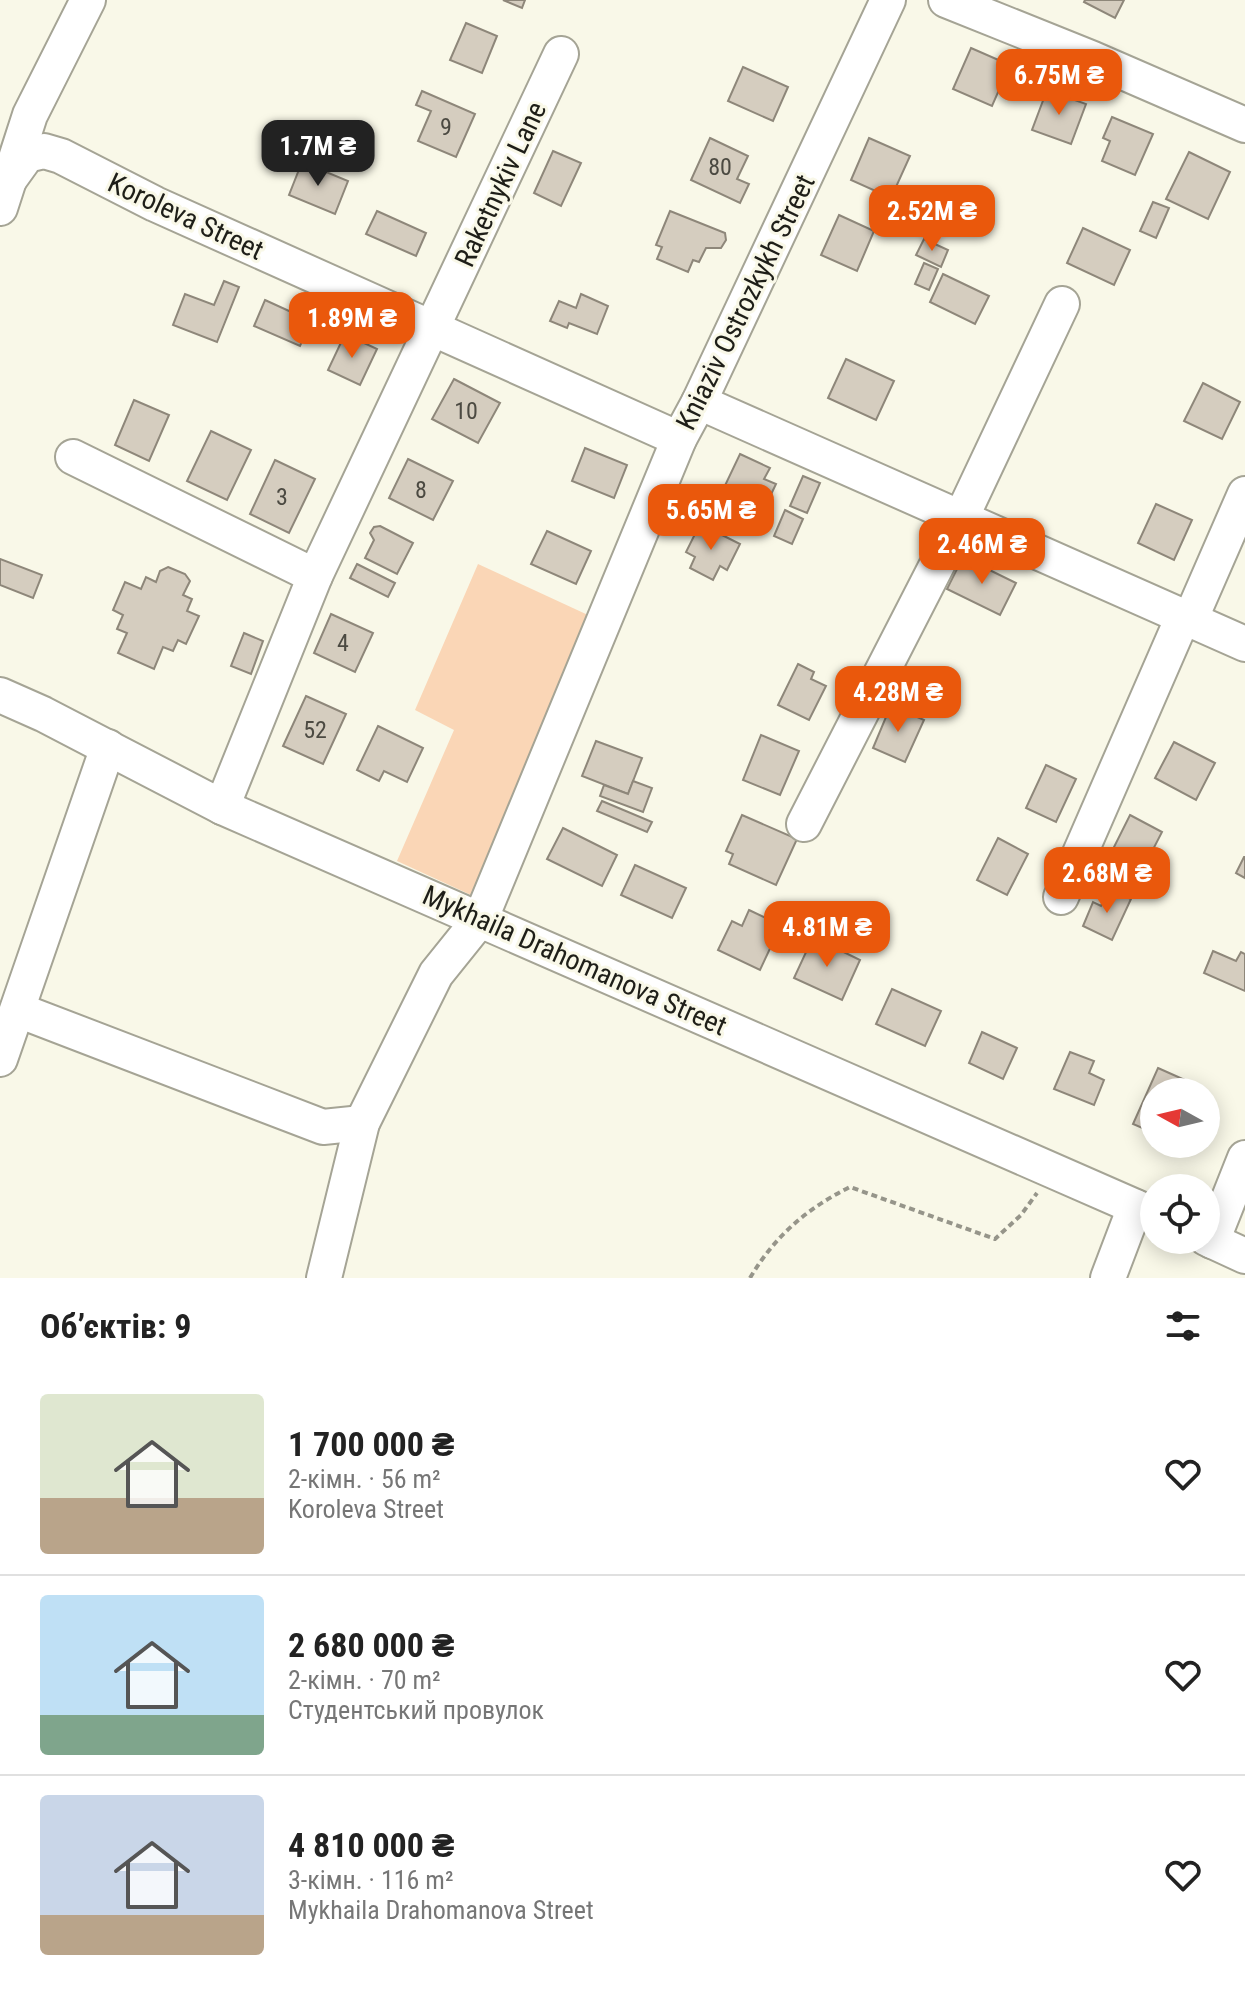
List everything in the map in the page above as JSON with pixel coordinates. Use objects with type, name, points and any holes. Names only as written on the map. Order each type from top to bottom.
[{"type":"street","points":[[4,194],[30,115],[88,0]]},
{"type":"street","name":"Kniaziv Ostrozkykh Street","points":[[324,1278],[362,1123],[436,974],[481,918],[679,439],[888,0]]},
{"type":"street","points":[[946,0],[1245,125]]},
{"type":"street","name":"Raketnykiv Lane","points":[[222,807],[315,576],[561,54]]},
{"type":"street","name":"Koroleva Street","points":[[4,194],[27,155],[44,151],[61,156],[155,204],[679,439]]},
{"type":"street","points":[[804,824],[961,518],[1062,304]]},
{"type":"street","points":[[699,402],[1245,644]]},
{"type":"street","points":[[73,457],[315,576]]},
{"type":"street","points":[[1061,897],[1245,494]]},
{"type":"street","name":"Mykhaila Drahomanova Street","points":[[0,695],[43,714],[222,807],[1140,1209]]},
{"type":"street","points":[[0,1059],[108,747]]},
{"type":"street","points":[[18,1010],[323,1127],[362,1123]]},
{"type":"street","points":[[1220,1215],[1245,1158]]},
{"type":"street","points":[[1108,1278],[1140,1218]]},
{"type":"street","points":[[1220,1245],[1245,1256]]},
{"type":"path","points":[[750,1278],[766,1252],[817,1204],[850,1187],[995,1239],[1021,1215],[1052,1170]]},
{"type":"shaded area","points":[[478,564],[588,615],[480,884],[471,895],[397,861],[454,730],[415,710]]},
{"type":"building","points":[[503,0],[525,0],[522,8]]},
{"type":"building","points":[[1085,0],[1124,0],[1115,18]]},
{"type":"building","points":[[466,23],[497,36],[482,73],[450,60]]},
{"type":"building","points":[[971,48],[1010,65],[992,106],[953,89]]},
{"type":"building","points":[[743,67],[788,87],[773,121],[728,101]]},
{"type":"building","points":[[1047,90],[1086,104],[1071,144],[1032,130]]},
{"type":"building","points":[[422,91],[475,114],[456,157],[418,141],[431,111],[416,105]]},
{"type":"building","points":[[1112,117],[1153,134],[1135,175],[1102,161],[1110,141],[1103,138]]},
{"type":"building","points":[[710,138],[748,156],[737,179],[749,184],[740,203],[691,180]]},
{"type":"building","points":[[869,138],[910,156],[891,198],[851,180]]},
{"type":"building","points":[[553,151],[581,163],[561,206],[534,193]]},
{"type":"building","points":[[1189,152],[1230,172],[1208,219],[1166,199]]},
{"type":"building","points":[[302,162],[348,181],[335,214],[289,195]]},
{"type":"building","points":[[1153,202],[1169,208],[1156,238],[1140,231]]},
{"type":"building","points":[[377,211],[426,233],[416,256],[366,234]]},
{"type":"building","points":[[670,211],[725,233],[726,240],[721,248],[706,248],[699,262],[693,260],[688,272],[657,259],[662,247],[656,245]]},
{"type":"building","points":[[839,215],[874,231],[857,271],[821,255]]},
{"type":"building","points":[[1083,228],[1130,250],[1114,285],[1067,263]]},
{"type":"building","points":[[924,239],[948,250],[941,267],[916,255]]},
{"type":"building","points":[[924,263],[938,269],[929,290],[915,284]]},
{"type":"building","points":[[943,274],[989,296],[975,324],[930,302]]},
{"type":"building","points":[[224,281],[239,287],[217,342],[173,325],[185,294],[214,305]]},
{"type":"building","points":[[581,294],[608,306],[597,334],[569,323],[567,328],[550,321],[559,301],[576,308]]},
{"type":"building","points":[[265,300],[311,321],[300,346],[254,326]]},
{"type":"building","points":[[345,334],[377,349],[360,385],[328,370]]},
{"type":"building","points":[[846,359],[894,381],[876,420],[828,398]]},
{"type":"building","points":[[454,379],[500,403],[478,443],[432,419]]},
{"type":"building","points":[[1203,383],[1240,402],[1222,439],[1184,421]]},
{"type":"building","points":[[134,400],[169,415],[149,461],[115,445]]},
{"type":"building","points":[[211,431],[251,450],[227,500],[187,481]]},
{"type":"building","points":[[585,448],[627,465],[614,498],[572,481]]},
{"type":"building","points":[[740,454],[770,468],[764,479],[776,484],[765,507],[754,501],[750,511],[720,496]]},
{"type":"building","points":[[408,459],[453,481],[433,520],[389,498]]},
{"type":"building","points":[[275,460],[315,479],[289,533],[250,514]]},
{"type":"building","points":[[803,476],[820,483],[807,513],[790,506]]},
{"type":"building","points":[[1156,504],[1192,520],[1174,560],[1138,543]]},
{"type":"building","points":[[785,510],[803,519],[792,544],[774,536]]},
{"type":"building","points":[[700,524],[740,544],[727,570],[720,566],[713,580],[690,568],[695,557],[686,552]]},
{"type":"building","points":[[380,526],[413,543],[397,574],[365,558],[374,540],[370,533],[374,527]]},
{"type":"building","points":[[547,531],[591,551],[576,584],[531,564]]},
{"type":"building","points":[[963,557],[1016,583],[1000,615],[947,589]]},
{"type":"building","points":[[0,559],[42,575],[33,598],[0,585]]},
{"type":"building","points":[[357,564],[395,583],[388,597],[350,578]]},
{"type":"building","points":[[168,567],[185,574],[190,581],[183,595],[192,599],[187,611],[199,616],[186,644],[178,640],[173,651],[163,647],[154,669],[118,653],[127,633],[117,629],[123,615],[113,610],[125,582],[141,589],[146,577],[156,582],[160,571]]},
{"type":"building","points":[[331,614],[373,633],[355,672],[314,653]]},
{"type":"building","points":[[244,633],[263,641],[251,674],[231,666]]},
{"type":"building","points":[[798,664],[814,672],[811,679],[826,686],[809,720],[778,705]]},
{"type":"building","points":[[306,696],[346,714],[323,764],[283,746]]},
{"type":"building","points":[[891,705],[924,720],[905,762],[873,748]]},
{"type":"building","points":[[378,726],[423,748],[407,782],[384,771],[379,781],[357,770]]},
{"type":"building","points":[[761,735],[799,751],[780,795],[743,780]]},
{"type":"building","points":[[596,741],[642,758],[628,794],[582,776]]},
{"type":"building","points":[[1174,742],[1215,763],[1196,800],[1155,778]]},
{"type":"building","points":[[1046,765],[1076,779],[1056,822],[1026,808]]},
{"type":"building","points":[[633,781],[652,788],[643,812],[600,796],[604,785],[628,794]]},
{"type":"building","points":[[602,801],[652,822],[647,832],[597,811]]},
{"type":"building","points":[[742,815],[797,839],[776,885],[729,864],[733,854],[726,851]]},
{"type":"building","points":[[1130,815],[1162,832],[1144,867],[1112,851]]},
{"type":"building","points":[[563,828],[617,855],[602,886],[547,859]]},
{"type":"building","points":[[998,838],[1028,854],[1007,895],[977,880]]},
{"type":"building","points":[[1245,857],[1245,878],[1236,873]]},
{"type":"building","points":[[635,865],[686,888],[672,918],[621,895]]},
{"type":"building","points":[[1109,889],[1131,899],[1112,940],[1083,926],[1093,902],[1101,906]]},
{"type":"building","points":[[749,910],[781,925],[760,970],[718,950],[732,921],[742,926]]},
{"type":"building","points":[[813,937],[860,960],[842,1000],[794,978]]},
{"type":"building","points":[[1213,951],[1236,961],[1241,952],[1245,954],[1245,991],[1204,973]]},
{"type":"building","points":[[892,989],[941,1011],[925,1046],[876,1024]]},
{"type":"building","points":[[982,1032],[1017,1048],[1003,1079],[969,1063]]},
{"type":"building","points":[[1070,1052],[1094,1061],[1089,1073],[1104,1080],[1094,1105],[1054,1089]]},
{"type":"building","points":[[1158,1068],[1180,1078],[1154,1078]]},
{"type":"building","points":[[1140,1108],[1140,1127],[1133,1124]]}]
